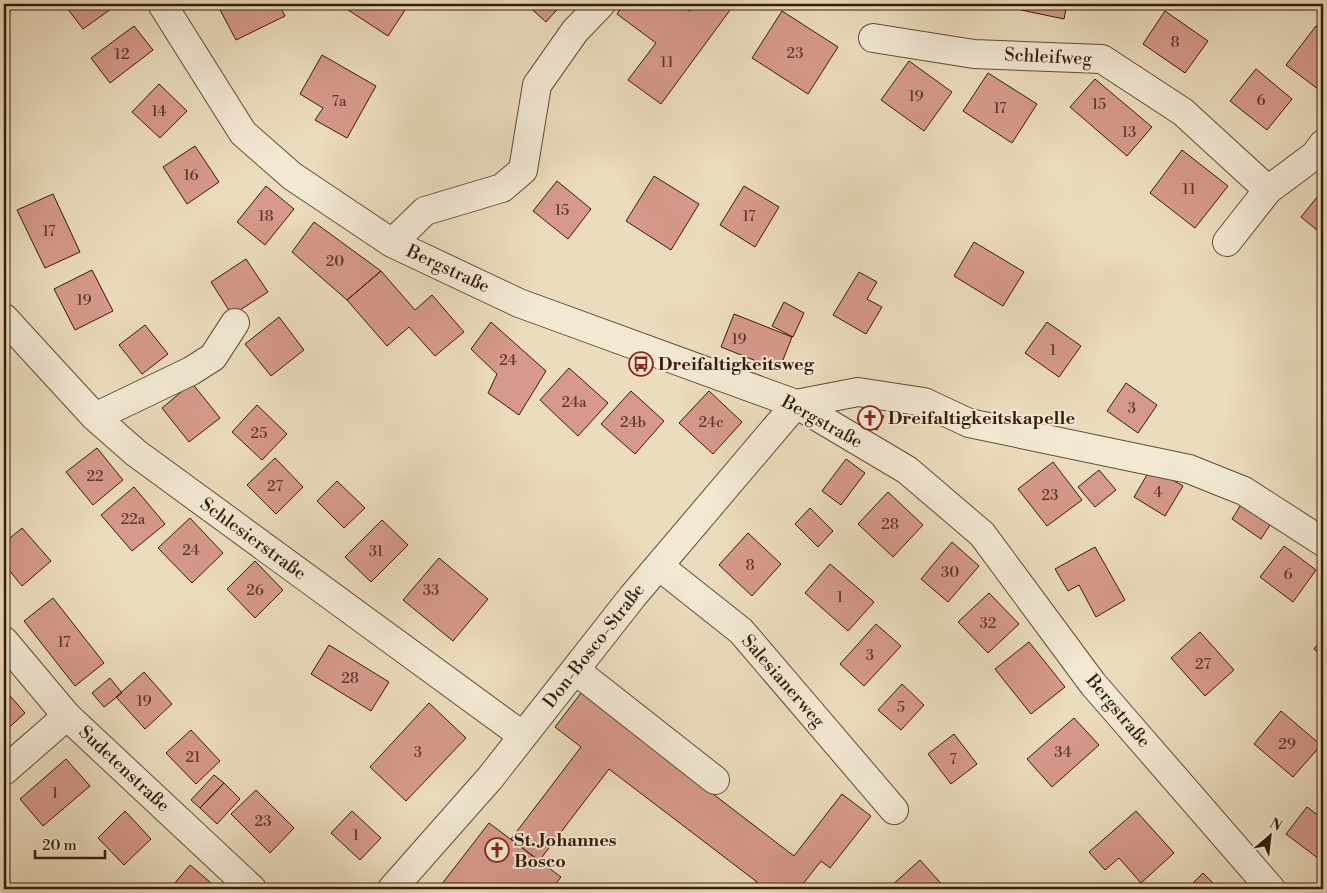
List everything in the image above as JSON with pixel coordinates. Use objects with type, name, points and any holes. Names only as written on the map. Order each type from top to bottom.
[{"type":"street","name":"Bergstraße","points":[[162,4],[242,134],[292,176],[392,243],[519,303],[796,404],[907,470],[982,534],[1094,684],[1271,889]]},
{"type":"street","points":[[392,243],[425,212],[502,188],[523,170],[537,85],[575,30],[601,4]]},
{"type":"street","name":"Schleifweg","points":[[873,38],[974,54],[1102,60],[1183,112],[1268,190]]},
{"type":"street","points":[[1227,242],[1268,190],[1314,154],[1323,144]]},
{"type":"street","name":"Schlesierstraße","points":[[4,318],[96,417],[136,453],[523,736]]},
{"type":"street","points":[[96,417],[213,357],[235,323]]},
{"type":"street","points":[[796,404],[858,392],[924,402],[970,424],[1189,469],[1244,490],[1323,542]]},
{"type":"street","name":"Don-Bosco-Straße","points":[[392,889],[490,778],[659,566],[796,404]]},
{"type":"street","name":"Salesianerweg","points":[[659,566],[741,632],[894,810]]},
{"type":"street","name":"Sudetenstraße","points":[[4,641],[67,716],[252,889]]},
{"type":"street","points":[[575,670],[716,780]]},
{"type":"street","points":[[4,771],[67,716]]},
{"type":"building","points":[[64,4],[118,4],[83,29]]},
{"type":"building","points":[[217,4],[279,4],[285,16],[236,40]]},
{"type":"building","points":[[343,4],[409,4],[388,36],[342,6]]},
{"type":"building","points":[[526,4],[562,4],[546,22]]},
{"type":"building","points":[[624,4],[679,4],[690,11],[695,4],[730,4],[733,6],[661,104],[628,80],[656,43],[617,14]]},
{"type":"building","points":[[1022,4],[1067,4],[1064,19],[1021,10]]},
{"type":"building","points":[[782,11],[838,47],[808,94],[752,58]]},
{"type":"building","points":[[1165,11],[1208,41],[1185,73],[1143,44]]},
{"type":"building","points":[[134,26],[153,50],[110,83],[91,58]]},
{"type":"building","points":[[1316,26],[1323,31],[1322,92],[1286,65]]},
{"type":"building","points":[[322,55],[376,86],[347,138],[315,120],[323,108],[300,94]]},
{"type":"building","points":[[909,61],[952,92],[924,131],[881,100]]},
{"type":"building","points":[[1256,69],[1292,99],[1267,130],[1230,101]]},
{"type":"building","points":[[988,73],[1037,104],[1012,143],[963,111]]},
{"type":"building","points":[[1095,79],[1152,127],[1127,156],[1070,107]]},
{"type":"building","points":[[159,84],[187,111],[160,138],[132,112]]},
{"type":"building","points":[[195,146],[219,182],[187,204],[163,167]]},
{"type":"building","points":[[1182,150],[1228,186],[1195,228],[1150,193]]},
{"type":"building","points":[[654,176],[699,204],[671,250],[626,221]]},
{"type":"building","points":[[557,181],[591,209],[568,239],[533,211]]},
{"type":"building","points":[[266,186],[294,209],[265,245],[237,222]]},
{"type":"building","points":[[744,186],[779,207],[755,247],[720,225]]},
{"type":"building","points":[[1323,192],[1323,235],[1301,217]]},
{"type":"building","points":[[53,194],[80,252],[45,268],[17,210]]},
{"type":"building","points":[[314,222],[381,271],[347,300],[292,252]]},
{"type":"building","points":[[974,242],[1024,272],[1003,306],[954,276]]},
{"type":"building","points":[[246,259],[268,292],[232,315],[211,282]]},
{"type":"building","points":[[92,270],[113,311],[75,330],[54,289]]},
{"type":"building","points":[[381,271],[415,310],[432,295],[464,332],[435,356],[409,327],[387,346],[347,300]]},
{"type":"building","points":[[859,272],[877,282],[867,299],[882,307],[866,334],[833,315]]},
{"type":"building","points":[[784,302],[804,313],[793,337],[772,326]]},
{"type":"building","points":[[734,314],[792,337],[779,370],[721,347]]},
{"type":"building","points":[[279,317],[304,350],[271,376],[245,344]]},
{"type":"building","points":[[491,322],[546,371],[519,415],[488,393],[497,374],[471,349]]},
{"type":"building","points":[[1047,322],[1081,346],[1059,377],[1025,353]]},
{"type":"building","points":[[145,325],[168,354],[142,374],[119,345]]},
{"type":"building","points":[[569,368],[608,403],[578,436],[540,400]]},
{"type":"building","points":[[192,383],[220,418],[189,442],[162,408]]},
{"type":"building","points":[[1126,383],[1157,405],[1138,433],[1107,411]]},
{"type":"building","points":[[631,391],[664,421],[635,454],[601,424]]},
{"type":"building","points":[[709,391],[742,422],[713,454],[679,423]]},
{"type":"building","points":[[257,405],[287,434],[262,460],[232,432]]},
{"type":"building","name":"Dreifaltigkeitskapelle","points":[[864,406],[884,416],[877,430],[857,420]]},
{"type":"building","points":[[97,448],[123,480],[93,505],[66,472]]},
{"type":"building","points":[[275,458],[303,487],[276,514],[247,485]]},
{"type":"building","points":[[846,459],[865,473],[841,505],[822,491]]},
{"type":"building","points":[[1053,462],[1082,500],[1047,526],[1018,489]]},
{"type":"building","points":[[1151,468],[1183,486],[1165,516],[1134,497]]},
{"type":"building","points":[[1099,470],[1116,490],[1095,507],[1078,487]]},
{"type":"building","points":[[337,481],[365,508],[344,528],[317,501]]},
{"type":"building","points":[[134,487],[165,524],[132,551],[101,515]]},
{"type":"building","points":[[888,492],[923,525],[893,557],[858,524]]},
{"type":"building","points":[[1242,503],[1272,522],[1261,539],[1232,519]]},
{"type":"building","points":[[810,508],[833,531],[818,547],[795,524]]},
{"type":"building","points":[[190,518],[223,553],[192,583],[158,548]]},
{"type":"building","points":[[382,520],[408,545],[371,582],[345,557]]},
{"type":"building","points":[[22,528],[51,561],[22,586],[4,564],[4,543]]},
{"type":"building","points":[[748,533],[781,564],[752,596],[719,565]]},
{"type":"building","points":[[952,542],[979,566],[948,602],[921,579]]},
{"type":"building","points":[[1284,546],[1316,570],[1293,602],[1260,577]]},
{"type":"building","points":[[1095,547],[1125,600],[1096,617],[1079,585],[1068,591],[1055,569]]},
{"type":"building","points":[[439,558],[488,599],[453,641],[403,600]]},
{"type":"building","points":[[255,561],[283,590],[255,618],[227,589]]},
{"type":"building","points":[[830,564],[874,602],[848,631],[805,593]]},
{"type":"building","points":[[989,593],[1019,624],[988,653],[958,622]]},
{"type":"building","points":[[53,598],[104,663],[75,686],[24,621]]},
{"type":"building","points":[[876,624],[901,646],[864,686],[840,664]]},
{"type":"building","points":[[1200,632],[1234,670],[1205,696],[1171,658]]},
{"type":"building","points":[[1323,638],[1323,657],[1314,649]]},
{"type":"building","points":[[1029,642],[1065,687],[1031,714],[995,669]]},
{"type":"building","points":[[329,645],[389,682],[371,711],[311,674]]},
{"type":"building","points":[[144,672],[172,704],[145,729],[116,697]]},
{"type":"building","points":[[110,678],[122,693],[104,707],[92,693]]},
{"type":"building","points":[[902,684],[924,705],[901,730],[878,710]]},
{"type":"building","points":[[4,689],[25,713],[4,732]]},
{"type":"building","points":[[581,693],[794,856],[842,794],[871,816],[830,868],[821,861],[799,889],[751,889],[757,882],[609,769],[539,861],[511,839],[581,747],[555,727]]},
{"type":"building","points":[[429,703],[466,738],[406,801],[370,767]]},
{"type":"building","points":[[1281,711],[1321,745],[1293,777],[1254,744]]},
{"type":"building","points":[[1074,718],[1099,745],[1052,787],[1027,759]]},
{"type":"building","points":[[191,730],[220,761],[196,784],[166,753]]},
{"type":"building","points":[[954,734],[977,764],[951,784],[928,754]]},
{"type":"building","points":[[66,759],[90,786],[43,826],[20,799]]},
{"type":"building","points":[[214,775],[224,783],[200,808],[191,800]]},
{"type":"building","points":[[224,783],[240,799],[217,824],[200,808]]},
{"type":"building","points":[[256,790],[294,828],[270,853],[231,814]]},
{"type":"building","points":[[1307,807],[1323,819],[1323,862],[1286,834]]},
{"type":"building","points":[[125,811],[151,839],[124,865],[98,838]]},
{"type":"building","points":[[352,811],[381,838],[360,860],[331,833]]},
{"type":"building","points":[[1136,811],[1174,853],[1141,883],[1119,858],[1105,870],[1089,852]]},
{"type":"building","name":"St. Johannes Bosco","points":[[489,823],[561,877],[552,889],[438,889]]},
{"type":"building","points":[[920,860],[946,889],[892,889],[890,887]]},
{"type":"building","points":[[190,865],[218,889],[170,889]]},
{"type":"building","points":[[1203,873],[1219,889],[1187,889]]},
{"type":"place","name":"Dreifaltigkeitsweg","points":[[641,364]]},
{"type":"place","name":"Dreifaltigkeitskapelle","points":[[870,418]]},
{"type":"place","name":"St. Johannes Bosco","points":[[497,850]]}]
